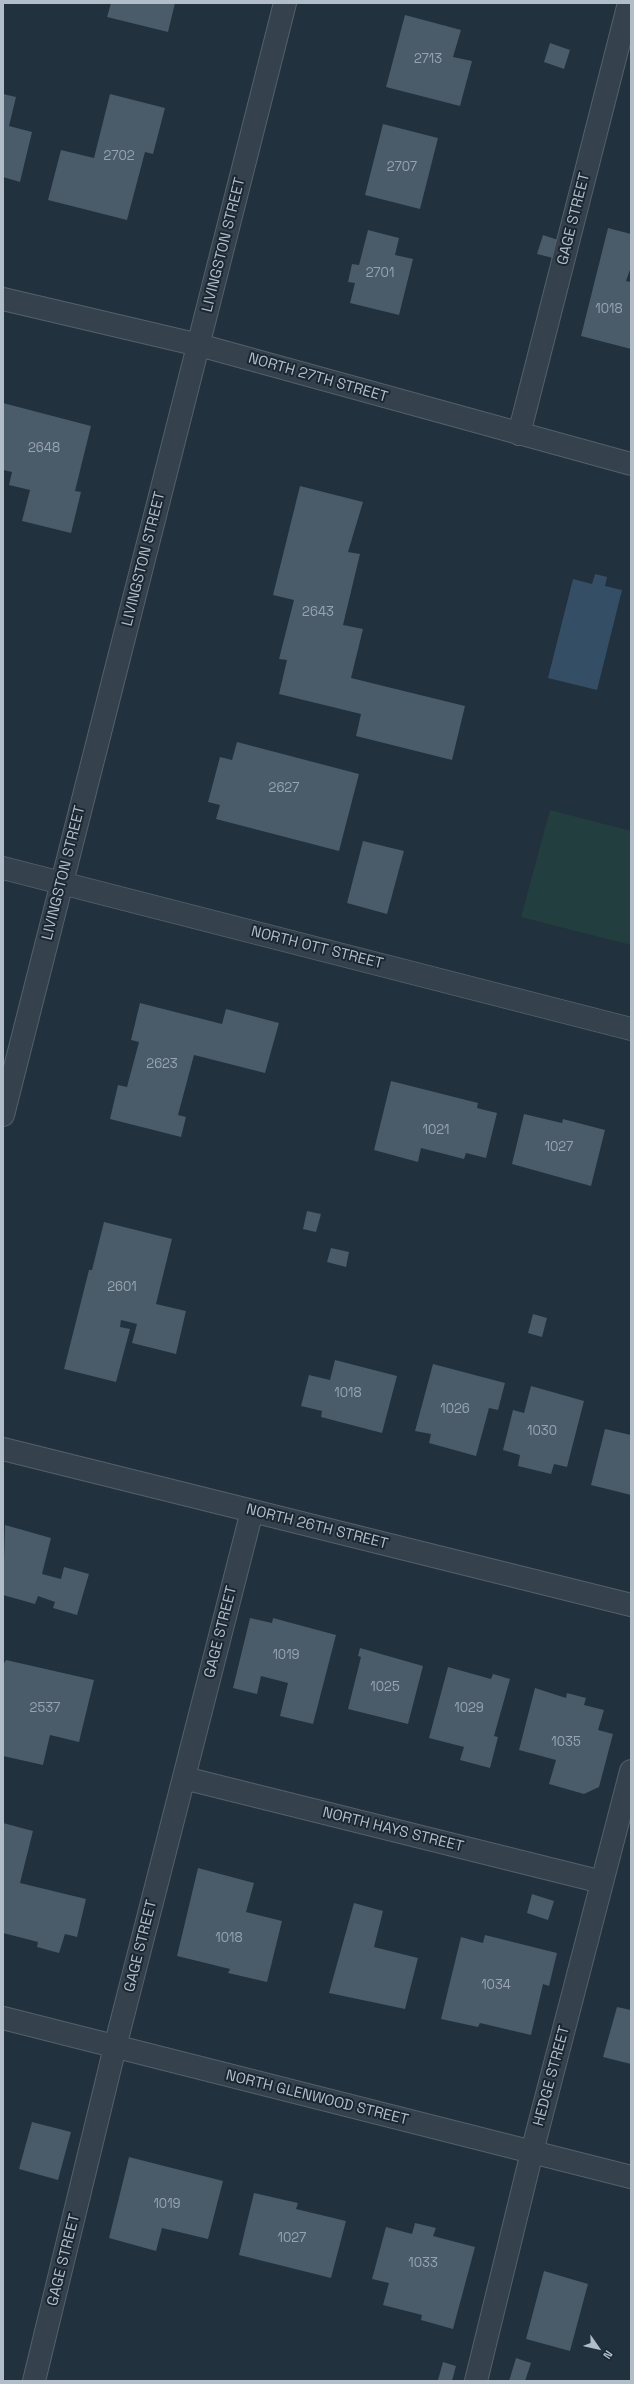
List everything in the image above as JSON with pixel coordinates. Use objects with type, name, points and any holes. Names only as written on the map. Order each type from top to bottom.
[{"type":"street","name":"LIVINGSTON STREET","points":[[3,1115],[285,3]]},
{"type":"street","name":"GAGE STREET","points":[[519,434],[629,3]]},
{"type":"street","name":"NORTH 27TH STREET","points":[[3,299],[199,345],[631,464]]},
{"type":"street","name":"NORTH OTT STREET","points":[[3,868],[631,1029]]},
{"type":"street","name":"NORTH 26TH STREET","points":[[3,1449],[631,1605]]},
{"type":"street","name":"GAGE STREET","points":[[34,2381],[115,2047],[252,1511]]},
{"type":"street","name":"HEDGE STREET","points":[[476,2381],[532,2152],[631,1771]]},
{"type":"street","name":"NORTH HAYS STREET","points":[[184,1778],[602,1882]]},
{"type":"street","name":"NORTH GLENWOOD STREET","points":[[3,2018],[631,2177]]},
{"type":"green space","points":[[550,810],[631,831],[631,945],[521,917]]},
{"type":"water","points":[[595,574],[607,577],[605,586],[622,590],[597,690],[548,678],[573,579],[592,584]]},
{"type":"building","points":[[111,3],[175,3],[168,32],[107,17]]},
{"type":"building","points":[[405,15],[461,30],[453,57],[472,61],[460,106],[386,87]]},
{"type":"building","points":[[550,43],[570,50],[564,69],[544,62]]},
{"type":"building","points":[[3,94],[16,97],[9,126],[32,132],[20,182],[3,177]]},
{"type":"building","points":[[110,94],[165,108],[153,154],[145,152],[127,220],[48,200],[61,150],[94,158]]},
{"type":"building","points":[[383,124],[438,138],[420,209],[365,195]]},
{"type":"building","points":[[608,228],[631,234],[631,267],[626,281],[631,282],[631,349],[581,336]]},
{"type":"building","points":[[368,230],[399,238],[395,255],[413,259],[399,315],[350,303],[355,283],[348,282],[352,264],[359,265]]},
{"type":"building","points":[[543,235],[558,240],[553,258],[537,254]]},
{"type":"building","points":[[3,403],[91,426],[75,491],[81,492],[71,533],[22,521],[30,490],[9,485],[12,472],[3,470]]},
{"type":"building","points":[[300,486],[363,502],[348,552],[360,554],[343,625],[363,629],[351,678],[465,706],[452,760],[356,736],[361,714],[279,694],[287,660],[279,659],[294,600],[273,595]]},
{"type":"building","points":[[237,742],[359,774],[339,851],[216,819],[220,805],[208,802],[220,757],[232,760]]},
{"type":"building","points":[[363,841],[404,851],[387,914],[347,903]]},
{"type":"building","points":[[140,1003],[222,1024],[226,1009],[279,1023],[265,1073],[194,1055],[178,1115],[186,1117],[181,1137],[110,1119],[118,1085],[127,1087],[139,1042],[131,1040]]},
{"type":"building","points":[[391,1081],[478,1103],[477,1108],[497,1113],[486,1158],[466,1153],[464,1159],[421,1148],[418,1162],[374,1150]]},
{"type":"building","points":[[524,1114],[562,1123],[563,1119],[605,1130],[591,1186],[512,1164]]},
{"type":"building","points":[[307,1211],[321,1214],[316,1232],[303,1229]]},
{"type":"building","points":[[104,1222],[172,1239],[156,1304],[186,1311],[176,1354],[132,1343],[137,1324],[121,1320],[120,1327],[130,1329],[116,1382],[64,1369],[89,1270],[92,1270]]},
{"type":"building","points":[[331,1248],[349,1252],[346,1267],[327,1262]]},
{"type":"building","points":[[533,1314],[547,1318],[542,1337],[528,1333]]},
{"type":"building","points":[[335,1360],[397,1376],[382,1433],[321,1417],[322,1411],[301,1406],[309,1375],[330,1380]]},
{"type":"building","points":[[433,1364],[505,1383],[498,1410],[489,1408],[476,1456],[429,1443],[431,1434],[415,1431]]},
{"type":"building","points":[[531,1386],[584,1401],[567,1467],[554,1464],[551,1474],[518,1466],[520,1455],[503,1450],[513,1410],[524,1413]]},
{"type":"building","points":[[605,1429],[631,1435],[631,1495],[591,1485]]},
{"type":"building","points":[[5,1525],[51,1538],[42,1574],[61,1579],[64,1567],[89,1574],[77,1615],[53,1608],[55,1602],[38,1596],[35,1604],[3,1595]]},
{"type":"building","points":[[250,1618],[272,1623],[273,1618],[336,1635],[313,1724],[280,1716],[288,1683],[261,1676],[257,1694],[233,1688]]},
{"type":"building","points":[[360,1648],[423,1666],[408,1724],[348,1709],[361,1657],[358,1656]]},
{"type":"building","points":[[6,1660],[94,1680],[79,1742],[50,1735],[43,1765],[3,1756],[3,1665]]},
{"type":"building","points":[[448,1667],[491,1679],[493,1674],[510,1679],[494,1736],[498,1737],[490,1768],[460,1760],[464,1747],[429,1738]]},
{"type":"building","points":[[535,1688],[566,1698],[567,1693],[586,1698],[584,1705],[604,1710],[598,1730],[613,1734],[599,1787],[584,1794],[549,1784],[556,1760],[519,1750]]},
{"type":"building","points":[[3,1823],[33,1831],[20,1883],[86,1899],[77,1937],[65,1934],[59,1953],[37,1947],[38,1942],[3,1933]]},
{"type":"building","points":[[198,1868],[254,1883],[246,1912],[282,1921],[267,1982],[228,1973],[230,1969],[177,1956]]},
{"type":"building","points":[[532,1894],[554,1901],[548,1920],[527,1913]]},
{"type":"building","points":[[354,1903],[383,1911],[374,1947],[418,1958],[405,2009],[329,1993]]},
{"type":"building","points":[[485,1935],[557,1953],[549,1986],[543,1984],[531,2035],[480,2023],[478,2027],[441,2019],[461,1937],[483,1943]]},
{"type":"building","points":[[617,2007],[631,2010],[631,2064],[603,2057]]},
{"type":"building","points":[[32,2122],[71,2132],[58,2180],[19,2169]]},
{"type":"building","points":[[129,2157],[223,2181],[208,2239],[162,2228],[156,2251],[109,2238]]},
{"type":"building","points":[[254,2193],[298,2203],[296,2209],[346,2221],[331,2278],[239,2255]]},
{"type":"building","points":[[415,2223],[436,2228],[433,2236],[475,2247],[453,2329],[421,2320],[422,2315],[383,2305],[389,2283],[372,2279],[386,2227],[412,2234]]},
{"type":"building","points":[[544,2271],[588,2284],[570,2351],[526,2339]]},
{"type":"building","points":[[516,2358],[531,2363],[525,2381],[509,2381]]},
{"type":"building","points":[[443,2362],[456,2366],[452,2381],[438,2380]]}]
